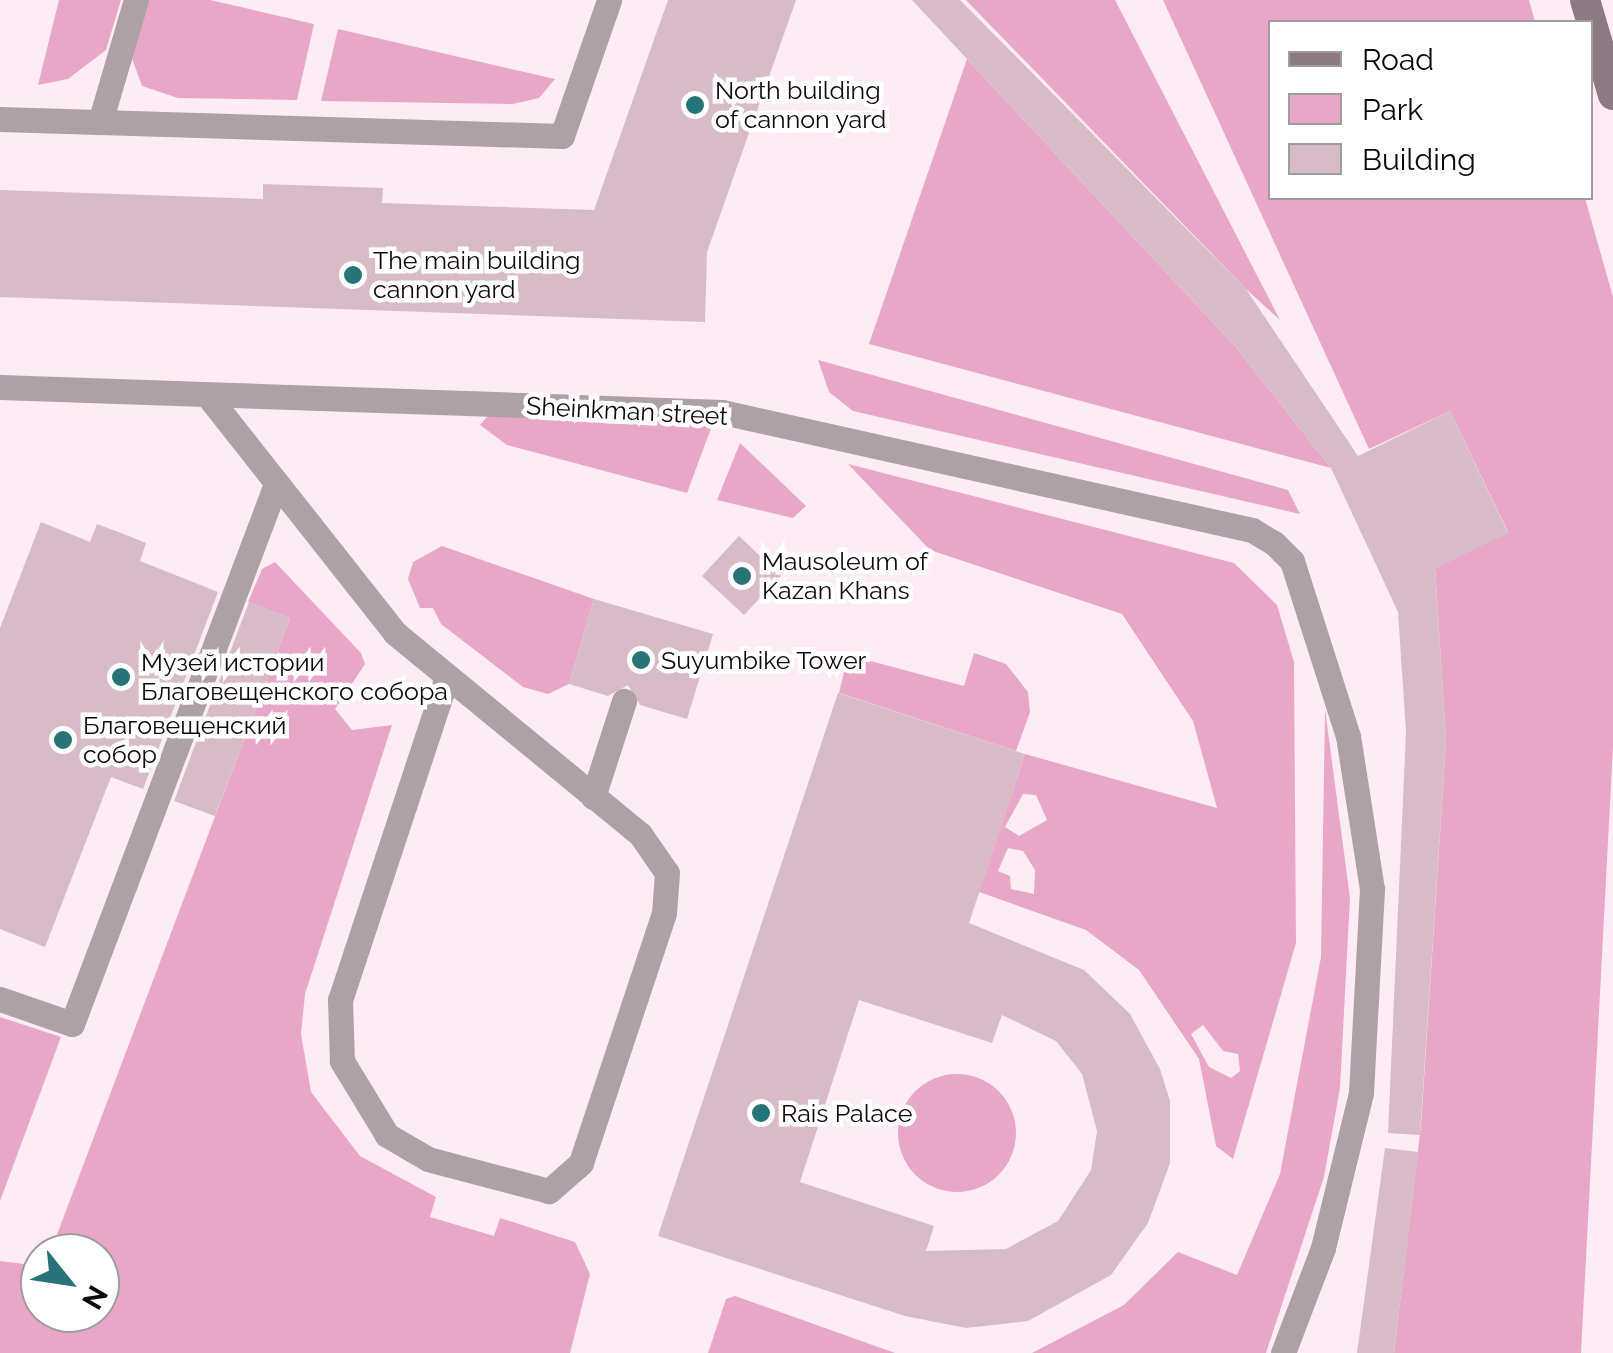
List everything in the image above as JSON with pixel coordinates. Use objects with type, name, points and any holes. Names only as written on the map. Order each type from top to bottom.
[{"type":"main road","points":[[1593,25],[1613,95]]},
{"type":"lane","points":[[100,122],[136,0]]},
{"type":"lane","points":[[0,119],[562,136],[608,0]]},
{"type":"lane","name":"Sheinkman street","points":[[0,387],[722,412],[1252,530],[1292,561],[1348,736],[1372,889],[1361,1093],[1324,1248],[1283,1353]]},
{"type":"lane","points":[[208,396],[395,633],[657,853],[666,874],[664,913],[582,1164],[549,1191],[527,1192],[428,1159],[388,1135],[342,1060],[340,1000],[446,679]]},
{"type":"lane","points":[[0,998],[72,1024],[276,484]]},
{"type":"lane","points":[[593,797],[624,701]]},
{"type":"green space","points":[[59,0],[121,0],[106,50],[68,79],[38,85]]},
{"type":"green space","points":[[146,0],[210,0],[314,24],[297,100],[178,98],[142,86],[130,53]]},
{"type":"green space","points":[[966,0],[1115,0],[1280,320],[1246,289]]},
{"type":"green space","points":[[1163,0],[1529,0],[1534,20],[1268,20],[1268,200],[1586,200],[1613,297],[1613,747],[1581,1353],[1394,1353],[1421,1125],[1446,741],[1435,568],[1508,532],[1450,411],[1369,449]]},
{"type":"green space","points":[[338,29],[555,79],[539,98],[513,104],[321,101]]},
{"type":"green space","points":[[967,59],[1235,346],[1331,468],[869,344]]},
{"type":"green space","points":[[818,360],[1288,490],[1300,514],[853,411],[829,392]]},
{"type":"green space","points":[[491,412],[713,423],[687,493],[507,445],[480,425]]},
{"type":"green space","points":[[740,443],[806,506],[793,518],[717,500]]},
{"type":"green space","points":[[848,464],[1234,563],[1277,605],[1294,662],[1296,943],[1233,1159],[1216,1146],[1199,1059],[1139,970],[1086,930],[979,892],[1025,754],[1217,808],[1193,721],[1122,614],[930,550]],"holes":[[[1023,794],[1036,795],[1047,820],[1019,836],[1005,827]],[[1008,848],[1023,851],[1035,870],[1034,894],[1011,889],[1010,876],[998,871]],[[1203,1025],[1223,1051],[1238,1054],[1240,1071],[1231,1078],[1209,1067],[1191,1034]]]},
{"type":"green space","points":[[442,546],[594,599],[569,684],[548,694],[523,687],[441,624],[433,608],[420,608],[408,579],[413,562]]},
{"type":"green space","points":[[275,562],[361,653],[365,664],[335,709],[352,730],[392,725],[305,994],[301,1034],[311,1092],[360,1156],[436,1197],[430,1217],[494,1236],[500,1218],[575,1242],[590,1274],[570,1353],[0,1353],[0,1261],[20,1264],[20,1333],[120,1333],[120,1233],[58,1233],[290,618],[248,602],[262,569]]},
{"type":"green space","points":[[974,653],[1006,664],[1028,692],[1030,712],[1016,751],[839,693],[848,655],[964,686]]},
{"type":"green space","points":[[1325,709],[1350,898],[1340,1088],[1324,1177],[1266,1353],[1032,1353],[1124,1305],[1178,1252],[1237,1275],[1280,1174],[1321,957]]},
{"type":"green space","points":[[0,1017],[61,1037],[0,1201]]},
{"type":"green space","points":[[957,1074],[980,1078],[999,1091],[1012,1110],[1016,1133],[1012,1156],[999,1175],[980,1188],[957,1192],[934,1188],[915,1175],[902,1156],[898,1133],[902,1110],[915,1091],[934,1078]]},
{"type":"green space","points":[[735,1296],[895,1353],[708,1353],[726,1299]]},
{"type":"building","name":"The main building cannon yard","points":[[668,0],[796,0],[707,252],[705,322],[0,297],[0,190],[263,199],[263,184],[383,188],[382,203],[594,210]]},
{"type":"building","points":[[912,0],[960,0],[1246,289],[1358,456],[1450,411],[1508,533],[1435,568],[1446,741],[1420,1135],[1388,1133],[1406,732],[1398,612],[1331,468],[1235,346]]},
{"type":"building","name":"Благовещенский собор","points":[[41,522],[90,542],[97,524],[121,533],[146,543],[140,561],[218,592],[143,789],[111,777],[45,947],[0,929],[0,628]]},
{"type":"building","points":[[739,536],[781,576],[744,615],[702,576]]},
{"type":"building","name":"Suyumbike Tower","points":[[594,599],[713,634],[687,719],[640,705],[628,685],[608,696],[569,684]]},
{"type":"building","points":[[249,602],[290,618],[215,816],[174,801]]},
{"type":"building","points":[[838,693],[1025,754],[969,923],[1084,970],[1130,1014],[1160,1069],[1170,1101],[1170,1163],[1148,1223],[1111,1275],[1028,1321],[966,1328],[905,1316],[658,1236]],"holes":[[[859,1000],[992,1043],[1002,1015],[1056,1041],[1082,1074],[1097,1131],[1091,1170],[1058,1221],[1006,1249],[926,1251],[934,1226],[800,1182]]]},
{"type":"building","points":[[1385,1148],[1418,1152],[1394,1353],[1357,1353]]},
{"type":"place","name":"North building of cannon yard","points":[[695,105]]},
{"type":"place","name":"The main building cannon yard","points":[[353,275]]},
{"type":"place","name":"Mausoleum of Kazan Khans","points":[[742,576]]},
{"type":"place","name":"Suyumbike Tower","points":[[641,660]]},
{"type":"place","name":"Музей истории Благовещенского собора","points":[[121,677]]},
{"type":"place","name":"Благовещенский собор","points":[[63,740]]},
{"type":"place","name":"Rais Palace","points":[[761,1113]]}]
